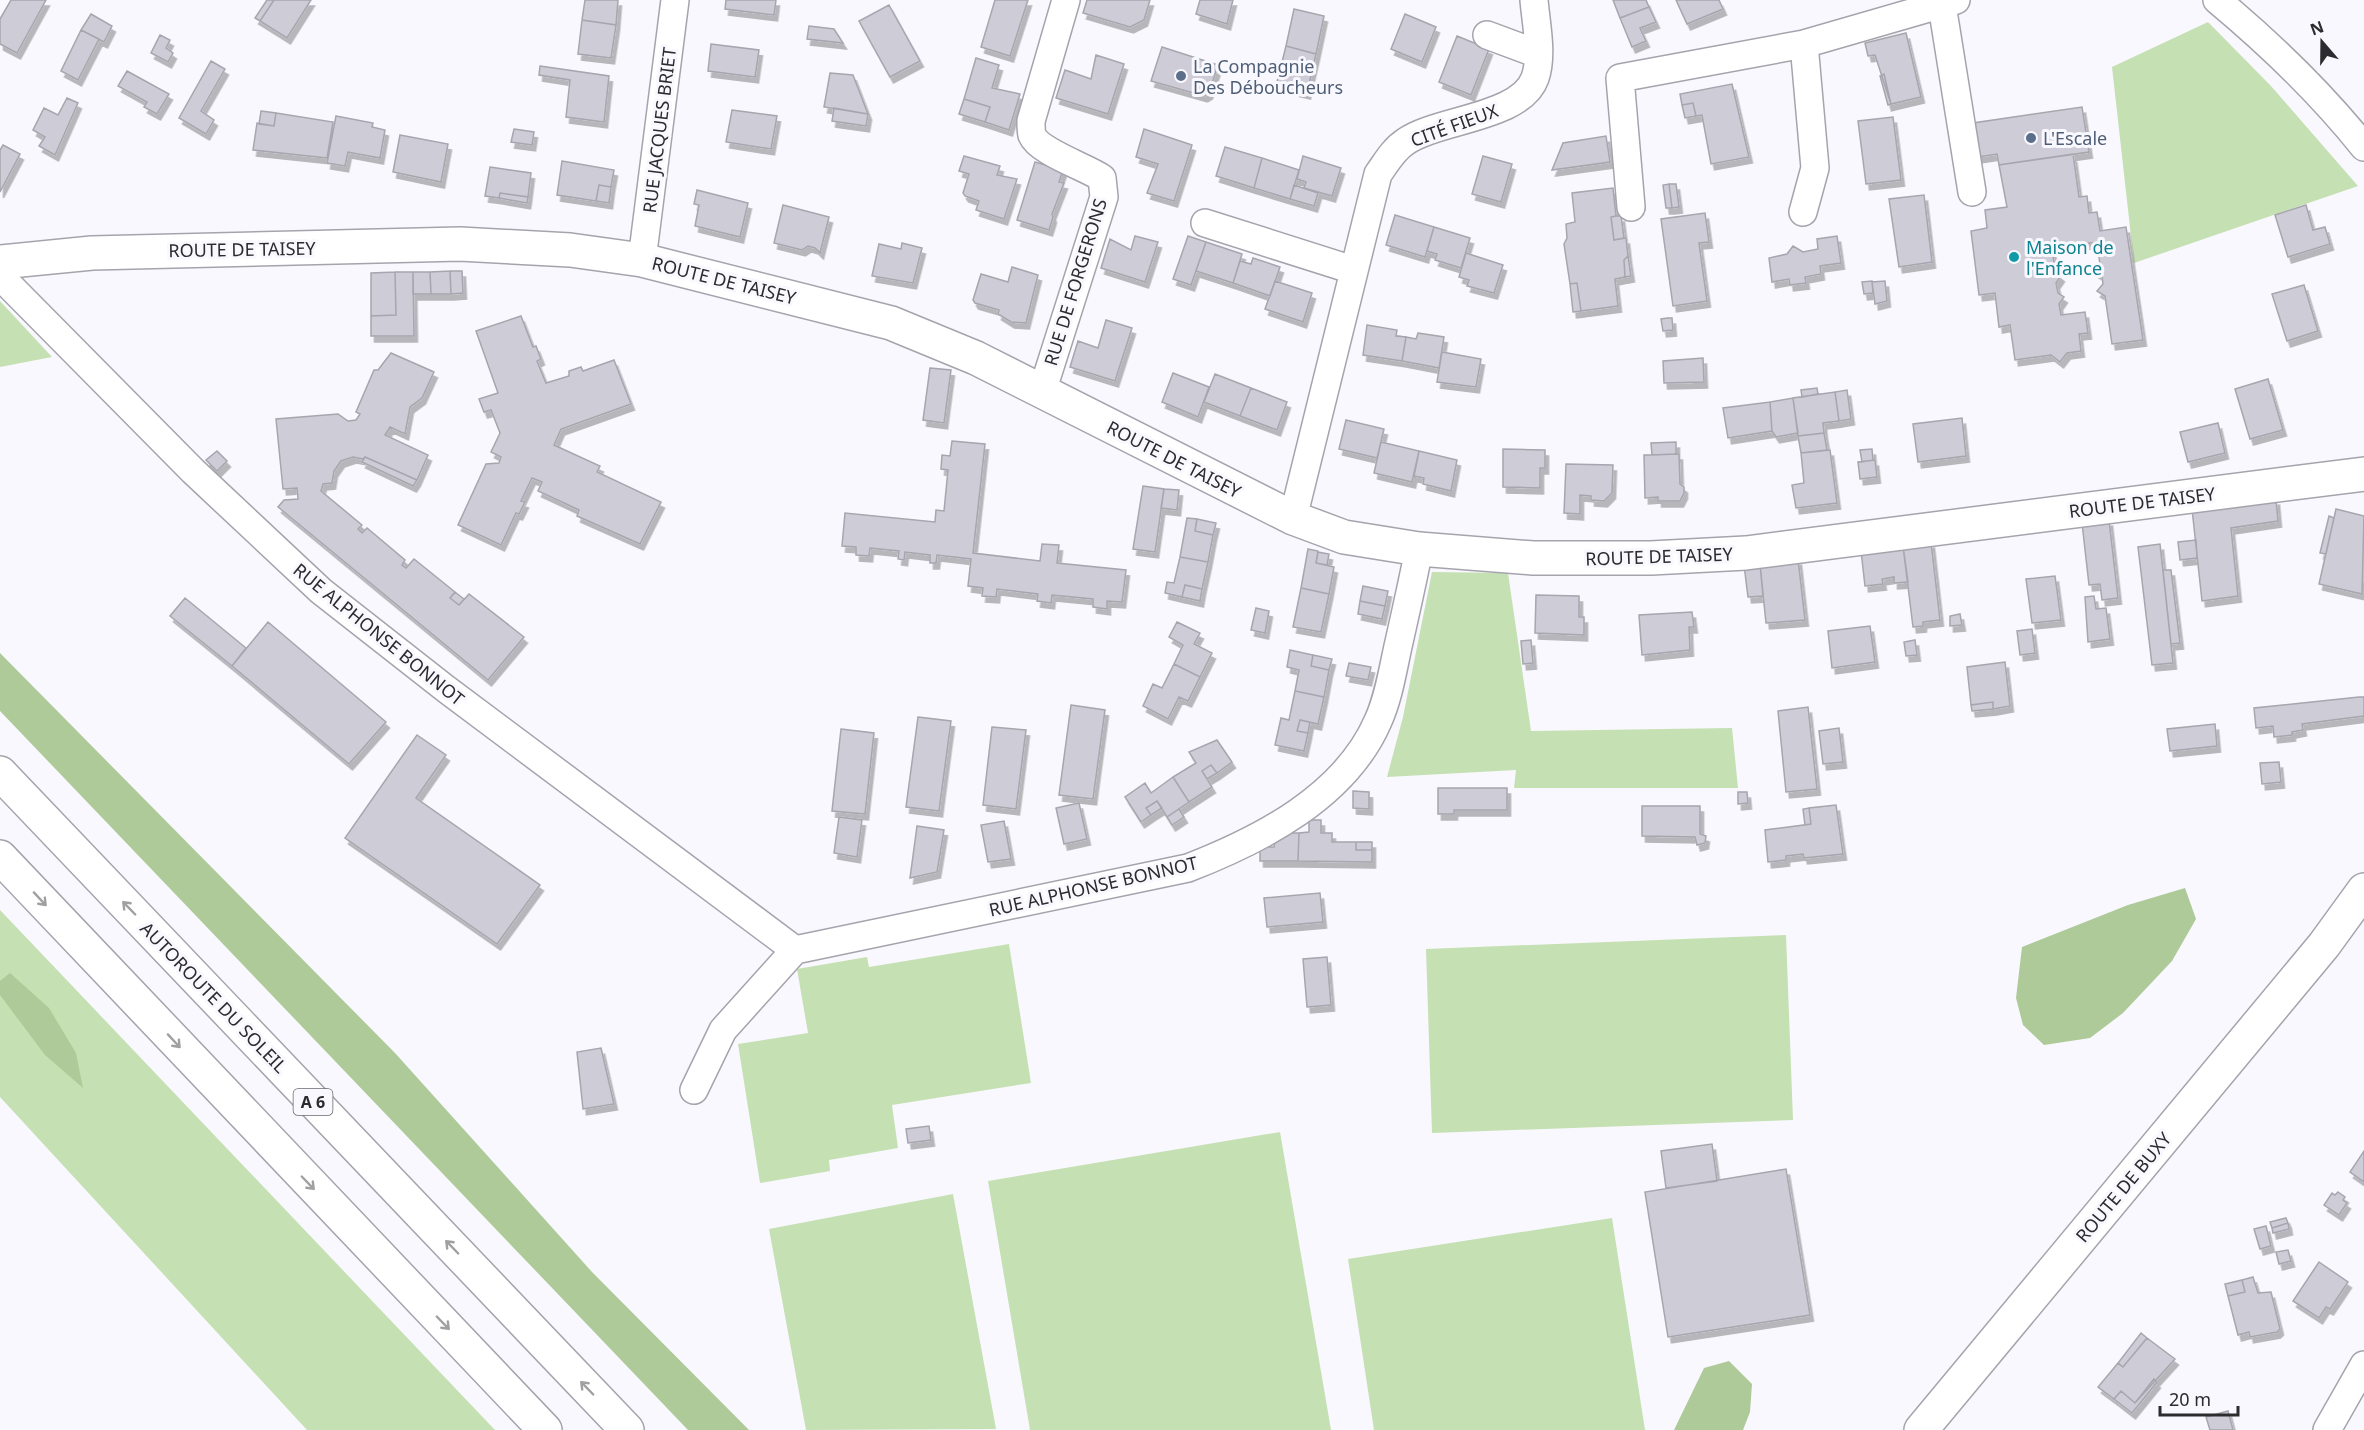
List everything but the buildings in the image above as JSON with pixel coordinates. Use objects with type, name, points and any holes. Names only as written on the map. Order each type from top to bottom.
[{"type":"main road","name":"ROUTE DE TAISEY","points":[[0,261],[92,253],[459,244],[570,250],[642,260],[891,322],[976,358],[1293,518],[1344,537],[1419,549],[1533,558],[1651,558],[1746,553],[2364,474]]},
{"type":"main road","name":"AUTOROUTE DU SOLEIL","points":[[0,773],[627,1430]]},
{"type":"main road","points":[[0,857],[545,1430]]},
{"type":"main road","name":"ROUTE DE BUXY","points":[[1921,1430],[2324,945],[2364,890]]},
{"type":"main road","name":"ROUTE DE BUXY","points":[[2324,945],[2364,906]]},
{"type":"street","name":"RUE JACQUES BRIET","points":[[642,260],[675,0]]},
{"type":"street","name":"RUE DE FORGERONS","points":[[1042,392],[1104,197],[1102,178],[1087,168],[1042,147],[1032,135],[1031,120],[1066,0]]},
{"type":"street","name":"CITÉ FIEUX","points":[[1293,518],[1378,174],[1390,156],[1404,142],[1421,134],[1503,107],[1525,93],[1534,80],[1538,54],[1534,0]]},
{"type":"street","points":[[2217,0],[2280,54],[2336,111],[2364,147]]},
{"type":"street","points":[[1631,207],[1620,78],[1804,44],[1949,3],[1972,192]]},
{"type":"street","points":[[1487,35],[1538,54]]},
{"type":"street","points":[[1803,212],[1815,168],[1804,44]]},
{"type":"street","points":[[1205,223],[1353,270]]},
{"type":"street","name":"RUE ALPHONSE BONNOT","points":[[0,276],[193,471],[321,591],[446,689],[795,950],[1188,868],[1235,850],[1281,823],[1321,794],[1352,763],[1378,722],[1390,684],[1419,549]]},
{"type":"street","points":[[694,1090],[723,1030],[795,950]]},
{"type":"street","points":[[2327,1430],[2364,1365]]},
{"type":"green space","points":[[2208,22],[2271,86],[2358,186],[2134,263],[2112,67]]},
{"type":"green space","points":[[0,301],[52,357],[0,367]]},
{"type":"green space","points":[[1432,572],[1508,573],[1531,731],[1732,728],[1738,788],[1514,788],[1516,770],[1387,777],[1403,717]]},
{"type":"green space","points":[[0,653],[395,1053],[592,1272],[749,1430],[688,1430],[0,711]]},
{"type":"green space","points":[[2185,888],[2196,919],[2172,961],[2123,1013],[2090,1038],[2044,1045],[2023,1025],[2016,998],[2022,947],[2128,905]]},
{"type":"green space","points":[[0,910],[495,1430],[307,1430],[0,1097]]},
{"type":"green space","points":[[1786,935],[1793,1120],[1432,1133],[1426,949]]},
{"type":"green space","points":[[1009,944],[1031,1083],[892,1105],[898,1148],[829,1160],[830,1171],[760,1183],[738,1044],[808,1033],[797,969],[867,957],[869,967]]},
{"type":"green space","points":[[10,973],[49,1008],[76,1053],[83,1088],[45,1055],[0,995],[0,981]]},
{"type":"green space","points":[[1280,1132],[1331,1430],[1030,1430],[988,1181]]},
{"type":"green space","points":[[953,1194],[996,1429],[806,1430],[769,1229]]},
{"type":"green space","points":[[1612,1218],[1645,1430],[1374,1430],[1348,1259]]},
{"type":"green space","points":[[1729,1361],[1752,1384],[1750,1412],[1743,1430],[1674,1430],[1704,1368]]},
{"type":"place","name":"La Compagnie Des Déboucheurs","points":[[1181,76]]},
{"type":"place","name":"L'Escale","points":[[2031,138]]},
{"type":"place","name":"Maison de l'Enfance","points":[[2014,257]]}]
